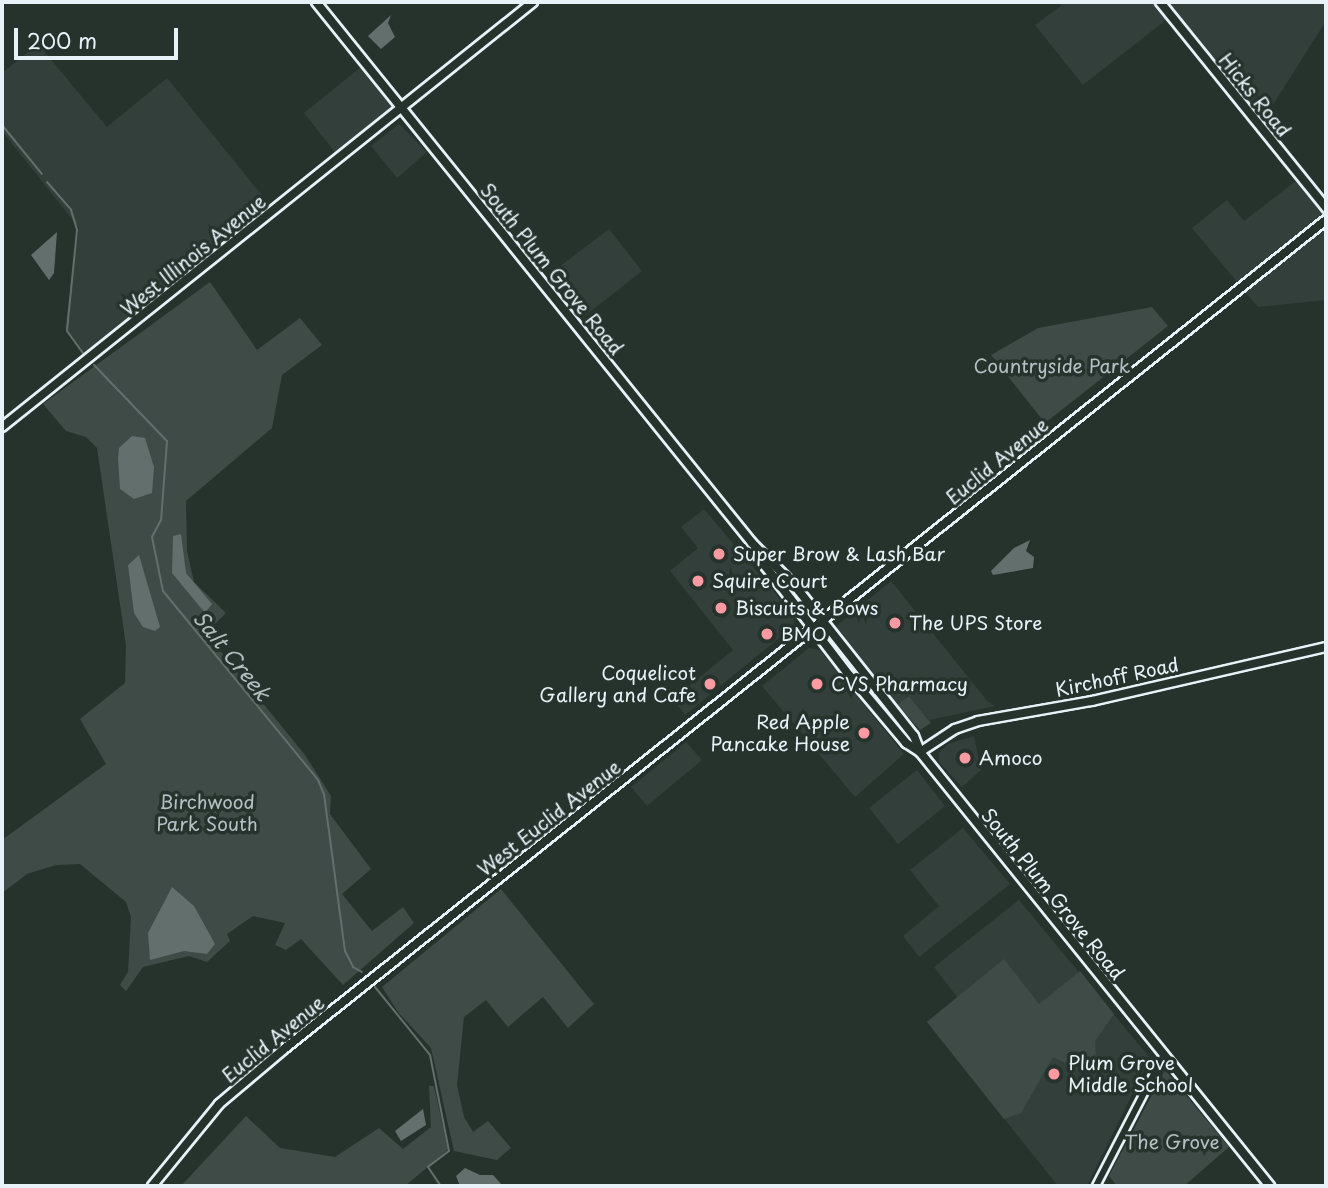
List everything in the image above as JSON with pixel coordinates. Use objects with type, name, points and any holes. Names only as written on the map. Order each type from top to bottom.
[{"type":"main road","name":"South Plum Grove Road","points":[[316,2],[402,105],[764,556],[774,561],[822,620],[914,736],[920,752]]},
{"type":"main road","name":"West Illinois Avenue","points":[[2,427],[533,2]]},
{"type":"main road","name":"Hicks Road","points":[[1160,2],[1326,208]]},
{"type":"main road","name":"Euclid Avenue","points":[[687,727],[1326,220]]},
{"type":"main road","name":"South Plum Grove Road","points":[[764,556],[766,567],[813,628],[906,743],[920,752],[1270,1186]]},
{"type":"main road","name":"Kirchoff Road","points":[[920,752],[955,729],[978,721],[1092,701],[1326,647]]},
{"type":"main road","name":"West Euclid Avenue","points":[[430,933],[687,727]]},
{"type":"main road","name":"Euclid Avenue","points":[[152,1186],[219,1104],[430,933]]},
{"type":"street","points":[[1096,1186],[1164,1054]]},
{"type":"shaded area","points":[[1058,2],[1326,2],[1326,21],[1260,125],[1171,16],[1083,85],[1035,25],[1061,6]]},
{"type":"shaded area","points":[[391,15],[388,23],[395,37],[381,49],[368,36]]},
{"type":"shaded area","points":[[38,44],[107,127],[167,78],[273,209],[90,359],[65,328],[79,228],[2,131],[2,73]]},
{"type":"shaded area","points":[[366,63],[402,105],[338,156],[304,113]]},
{"type":"shaded area","points":[[399,124],[427,152],[397,178],[371,146]]},
{"type":"shaded area","points":[[1301,177],[1326,208],[1326,300],[1258,307],[1192,228],[1227,200],[1244,221]]},
{"type":"shaded area","points":[[609,229],[642,271],[586,315],[551,273]]},
{"type":"shaded area","points":[[57,232],[54,273],[49,280],[31,255]]},
{"type":"shaded area","points":[[132,436],[145,438],[154,467],[152,493],[134,499],[120,489],[118,458],[119,448]]},
{"type":"shaded area","points":[[704,509],[796,618],[795,625],[685,715],[673,699],[733,650],[670,571],[698,548],[681,527]]},
{"type":"shaded area","points":[[181,534],[186,573],[212,604],[205,613],[172,573],[173,536]]},
{"type":"shaded area","points":[[1030,540],[1026,551],[1034,557],[1033,568],[993,575],[991,571],[1014,548]]},
{"type":"shaded area","points":[[139,555],[160,627],[155,631],[143,627],[134,613],[128,565]]},
{"type":"shaded area","points":[[891,581],[988,702],[995,706],[929,720],[909,696],[897,705],[835,627]]},
{"type":"shaded area","points":[[809,648],[820,650],[904,754],[855,797],[762,686]]},
{"type":"shaded area","points":[[974,736],[981,770],[962,787],[939,762],[939,753],[948,744]]},
{"type":"shaded area","points":[[686,742],[702,760],[647,806],[631,787]]},
{"type":"shaded area","points":[[917,770],[945,806],[898,844],[869,808]]},
{"type":"shaded area","points":[[963,828],[1010,884],[919,957],[903,936],[939,906],[910,870]]},
{"type":"shaded area","points":[[172,887],[194,906],[215,944],[207,954],[184,951],[150,960],[148,933]]},
{"type":"shaded area","name":"Plum Grove Middle School","points":[[1019,900],[1150,1058],[1087,1186],[1058,1186],[927,1022],[957,997],[934,967]]},
{"type":"shaded area","points":[[423,1109],[426,1125],[401,1141],[395,1131]]},
{"type":"shaded area","points":[[465,1168],[480,1175],[493,1175],[503,1186],[460,1186],[456,1176]]},
{"type":"green space","name":"Birchwood Park South","points":[[210,282],[257,350],[300,318],[322,345],[282,375],[272,428],[186,501],[187,551],[194,582],[226,613],[206,633],[305,755],[331,796],[330,814],[371,869],[342,894],[372,931],[403,907],[414,923],[343,985],[301,939],[286,950],[275,945],[285,923],[253,916],[227,934],[230,941],[207,962],[189,956],[143,967],[126,991],[120,985],[128,972],[131,917],[126,902],[80,864],[56,865],[27,874],[2,893],[2,840],[106,764],[80,719],[125,683],[126,645],[97,448],[86,437],[66,431],[43,404]]},
{"type":"green space","name":"Countryside Park","points":[[1152,307],[1168,326],[1045,423],[991,355],[1038,328]]},
{"type":"green space","points":[[909,696],[931,723],[920,730],[897,705]]},
{"type":"green space","points":[[501,889],[594,1004],[568,1028],[543,997],[508,1027],[486,1000],[464,1017],[457,1085],[464,1117],[473,1132],[488,1121],[511,1148],[497,1160],[454,1151],[431,1048],[398,1012],[382,987]]},
{"type":"green space","points":[[1004,959],[1039,1004],[1080,971],[1114,1014],[1095,1041],[1096,1058],[1087,1073],[1053,1057],[1021,1113],[1004,1119],[927,1022]]},
{"type":"green space","name":"The Grove","points":[[1165,1070],[1229,1147],[1184,1186],[1117,1186],[1109,1176]]},
{"type":"green space","points":[[429,1086],[434,1086],[448,1150],[405,1186],[181,1186],[246,1116],[280,1148],[335,1157],[379,1128],[403,1149],[431,1127]]},
{"type":"waterway","name":"Salt Creek","points":[[2,125],[42,174]]},
{"type":"waterway","name":"Salt Creek","points":[[47,182],[71,210],[77,230],[67,331],[83,353]]},
{"type":"waterway","name":"Salt Creek","points":[[94,365],[167,441],[161,520],[152,537],[163,591],[318,780],[324,794],[345,951],[353,967],[362,972]]},
{"type":"waterway","name":"Salt Creek","points":[[375,987],[430,1055],[449,1151],[428,1167],[441,1186]]},
{"type":"place","name":"Super Brow & Lash Bar","points":[[719,554]]},
{"type":"place","name":"Squire Court","points":[[698,581]]},
{"type":"place","name":"Biscuits & Bows","points":[[721,608]]},
{"type":"place","name":"The UPS Store","points":[[895,623]]},
{"type":"place","name":"BMO","points":[[767,634]]},
{"type":"place","name":"Coquelicot Gallery and Cafe","points":[[710,684]]},
{"type":"place","name":"CVS Pharmacy","points":[[817,684]]},
{"type":"place","name":"Red Apple Pancake House","points":[[864,733]]},
{"type":"place","name":"Amoco","points":[[965,758]]},
{"type":"place","name":"Plum Grove Middle School","points":[[1054,1074]]}]
